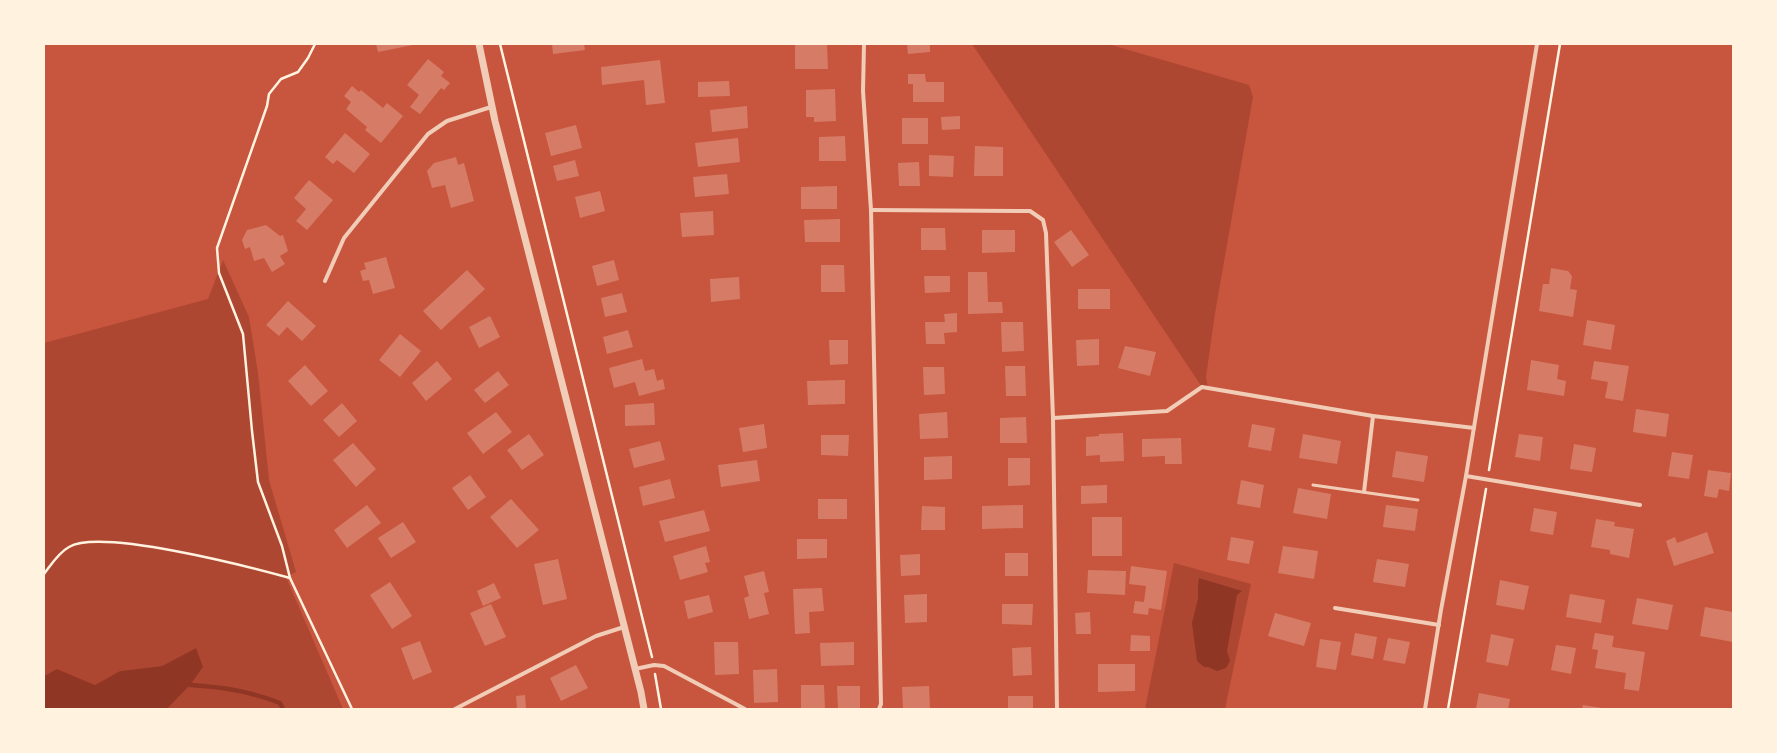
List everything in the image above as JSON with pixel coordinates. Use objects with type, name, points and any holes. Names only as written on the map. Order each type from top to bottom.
[{"type":"street","points":[[479,44],[491,107],[641,692],[644,709]]},
{"type":"street","points":[[864,44],[863,90],[871,210],[881,696],[881,704],[879,709]]},
{"type":"street","points":[[1425,709],[1466,476],[1537,44]]},
{"type":"street","points":[[326,282],[344,238],[428,134],[447,121],[491,107]]},
{"type":"street","points":[[871,210],[1030,211],[1043,220],[1046,233],[1053,418],[1057,709]]},
{"type":"street","points":[[1053,418],[1167,411],[1202,387],[1373,416],[1474,428]]},
{"type":"street","points":[[1364,492],[1373,416]]},
{"type":"street","points":[[1466,476],[1640,505]]},
{"type":"street","points":[[1335,608],[1439,626]]},
{"type":"street","points":[[454,709],[596,636],[624,627]]},
{"type":"street","points":[[635,669],[654,665],[664,666],[745,709]]},
{"type":"lane","points":[[1313,485],[1418,500]]},
{"type":"path","points":[[315,44],[308,58],[298,72],[281,79],[270,94],[217,248],[219,273],[243,334],[258,482],[282,546],[290,578],[352,709]]},
{"type":"path","points":[[500,44],[654,665],[661,709]]},
{"type":"path","points":[[1448,709],[1560,44]]},
{"type":"path","points":[[44,574],[54,561],[69,547],[91,542],[189,553],[290,578]]},
{"type":"shaded area","points":[[972,44],[1108,44],[1249,85],[1253,97],[1215,313],[1206,377],[1208,388],[1202,387]]},
{"type":"shaded area","points":[[223,260],[249,317],[258,373],[269,480],[296,572],[286,577],[343,709],[167,709],[190,685],[196,648],[162,666],[120,671],[95,685],[57,669],[44,676],[44,343],[208,299]]},
{"type":"shaded area","points":[[1174,563],[1251,584],[1225,709],[1145,709]]},
{"type":"shaded area","points":[[1199,578],[1242,591],[1237,595],[1227,651],[1230,661],[1226,668],[1217,671],[1204,667],[1197,661],[1192,623],[1198,599]]},
{"type":"shaded area","points":[[196,648],[203,667],[190,685],[167,709],[44,709],[44,676],[57,669],[95,685],[120,671],[162,666]]},
{"type":"building","points":[[376,44],[413,44],[413,45],[378,52]]},
{"type":"building","points":[[552,44],[584,44],[585,50],[553,54]]},
{"type":"building","points":[[795,44],[827,44],[828,69],[795,69]]},
{"type":"building","points":[[907,44],[930,44],[930,52],[908,54]]},
{"type":"building","points":[[428,59],[444,72],[441,76],[450,83],[444,90],[441,88],[420,114],[410,107],[419,95],[407,85]]},
{"type":"building","points":[[660,60],[665,103],[646,105],[644,80],[602,85],[601,67]]},
{"type":"building","points":[[908,74],[925,74],[926,82],[944,82],[944,102],[913,102],[913,84],[908,84]]},
{"type":"building","points":[[729,81],[730,96],[698,97],[698,82]]},
{"type":"building","points":[[352,86],[359,92],[361,90],[383,108],[387,103],[403,116],[381,143],[365,130],[367,127],[346,109],[351,102],[344,96]]},
{"type":"building","points":[[835,89],[836,121],[814,122],[814,117],[806,117],[806,90]]},
{"type":"building","points":[[747,106],[748,128],[712,132],[710,110]]},
{"type":"building","points":[[960,116],[960,129],[942,130],[941,117]]},
{"type":"building","points":[[902,118],[928,118],[928,144],[902,144]]},
{"type":"building","points":[[576,125],[582,148],[551,156],[545,133]]},
{"type":"building","points":[[345,133],[370,154],[354,173],[337,160],[333,164],[325,157]]},
{"type":"building","points":[[845,136],[846,161],[819,161],[819,137]]},
{"type":"building","points":[[738,138],[740,162],[698,167],[695,143]]},
{"type":"building","points":[[975,146],[1003,147],[1003,176],[974,176]]},
{"type":"building","points":[[929,155],[954,156],[953,177],[929,176]]},
{"type":"building","points":[[456,157],[458,165],[464,163],[474,201],[451,208],[445,185],[432,188],[427,171],[434,163]]},
{"type":"building","points":[[575,160],[579,176],[557,181],[553,166]]},
{"type":"building","points":[[919,162],[920,186],[899,186],[898,163]]},
{"type":"building","points":[[727,174],[729,194],[695,197],[693,177]]},
{"type":"building","points":[[309,180],[333,200],[307,230],[296,221],[306,209],[294,198]]},
{"type":"building","points":[[837,186],[837,209],[801,209],[801,187]]},
{"type":"building","points":[[600,191],[605,211],[580,218],[575,197]]},
{"type":"building","points":[[713,211],[714,235],[682,237],[680,213]]},
{"type":"building","points":[[840,219],[840,242],[805,242],[804,220]]},
{"type":"building","points":[[266,225],[280,236],[283,235],[288,251],[280,256],[285,264],[272,272],[264,258],[254,261],[250,247],[245,249],[242,240],[247,230]]},
{"type":"building","points":[[921,228],[945,228],[946,250],[921,250]]},
{"type":"building","points":[[982,230],[1015,230],[1015,252],[982,253]]},
{"type":"building","points":[[1071,230],[1089,255],[1072,267],[1054,242]]},
{"type":"building","points":[[386,257],[395,288],[373,294],[369,280],[363,281],[360,271],[366,269],[364,263]]},
{"type":"building","points":[[614,260],[619,280],[597,286],[592,266]]},
{"type":"building","points":[[821,265],[844,265],[845,292],[821,292]]},
{"type":"building","points":[[1551,268],[1568,271],[1572,276],[1570,289],[1577,290],[1573,317],[1539,311],[1543,284],[1549,284]]},
{"type":"building","points":[[467,270],[485,289],[441,330],[423,311]]},
{"type":"building","points":[[968,272],[987,272],[988,302],[1002,302],[1003,313],[968,314]]},
{"type":"building","points":[[924,276],[950,276],[950,292],[925,293]]},
{"type":"building","points":[[739,277],[740,299],[711,302],[710,279]]},
{"type":"building","points":[[1078,289],[1110,289],[1110,309],[1078,309]]},
{"type":"building","points":[[622,293],[627,312],[605,317],[601,298]]},
{"type":"building","points":[[288,301],[316,326],[302,341],[287,327],[279,336],[266,325]]},
{"type":"building","points":[[957,313],[957,332],[944,333],[945,344],[926,344],[925,322],[945,322],[944,314]]},
{"type":"building","points":[[490,316],[500,337],[479,348],[469,327]]},
{"type":"building","points":[[1587,320],[1615,325],[1611,350],[1583,345]]},
{"type":"building","points":[[1001,322],[1023,322],[1024,351],[1002,352]]},
{"type":"building","points":[[628,330],[633,347],[607,354],[603,337]]},
{"type":"building","points":[[400,334],[421,351],[400,377],[379,360]]},
{"type":"building","points":[[1099,339],[1099,365],[1077,366],[1076,340]]},
{"type":"building","points":[[829,340],[848,340],[848,364],[830,365]]},
{"type":"building","points":[[1125,346],[1156,352],[1150,376],[1118,368]]},
{"type":"building","points":[[642,359],[645,371],[654,369],[657,381],[663,379],[665,389],[639,396],[635,382],[614,388],[609,368]]},
{"type":"building","points":[[1531,360],[1559,365],[1557,379],[1566,381],[1564,396],[1527,390]]},
{"type":"building","points":[[437,361],[452,379],[426,401],[412,383]]},
{"type":"building","points":[[1594,361],[1629,366],[1623,401],[1605,398],[1608,382],[1591,379]]},
{"type":"building","points":[[305,365],[328,391],[311,406],[288,381]]},
{"type":"building","points":[[1005,366],[1025,366],[1026,396],[1006,396]]},
{"type":"building","points":[[923,367],[944,367],[945,394],[924,395]]},
{"type":"building","points":[[498,371],[509,385],[485,403],[474,390]]},
{"type":"building","points":[[845,380],[845,404],[808,405],[807,381]]},
{"type":"building","points":[[342,403],[357,421],[339,437],[323,420]]},
{"type":"building","points":[[654,403],[655,425],[625,426],[625,405]]},
{"type":"building","points":[[1636,409],[1669,414],[1666,437],[1633,432]]},
{"type":"building","points":[[496,412],[512,432],[483,454],[467,433]]},
{"type":"building","points":[[947,412],[948,438],[920,439],[919,414]]},
{"type":"building","points":[[1026,417],[1027,443],[1000,443],[1000,418]]},
{"type":"building","points":[[764,424],[767,448],[743,452],[739,428]]},
{"type":"building","points":[[1252,424],[1275,428],[1271,451],[1248,447]]},
{"type":"building","points":[[1123,433],[1124,461],[1100,462],[1100,455],[1086,456],[1086,437],[1099,436],[1099,434]]},
{"type":"building","points":[[529,434],[544,455],[522,470],[507,450]]},
{"type":"building","points":[[1303,434],[1341,441],[1337,464],[1299,458]]},
{"type":"building","points":[[1519,434],[1543,437],[1540,461],[1515,457]]},
{"type":"building","points":[[821,435],[849,435],[848,456],[821,455]]},
{"type":"building","points":[[1181,438],[1182,464],[1165,464],[1165,456],[1142,457],[1142,439]]},
{"type":"building","points":[[660,441],[665,460],[634,468],[629,449]]},
{"type":"building","points":[[353,443],[376,469],[356,487],[333,460]]},
{"type":"building","points":[[1574,444],[1596,448],[1592,472],[1570,469]]},
{"type":"building","points":[[1396,451],[1428,456],[1424,482],[1392,477]]},
{"type":"building","points":[[1672,452],[1693,455],[1689,479],[1668,476]]},
{"type":"building","points":[[952,456],[952,479],[924,480],[924,457]]},
{"type":"building","points":[[1008,458],[1030,458],[1030,485],[1008,486]]},
{"type":"building","points":[[757,460],[760,481],[721,487],[718,465]]},
{"type":"building","points":[[1708,470],[1731,473],[1729,491],[1719,489],[1717,498],[1704,496]]},
{"type":"building","points":[[470,475],[486,497],[468,510],[452,488]]},
{"type":"building","points":[[670,479],[675,498],[643,506],[639,487]]},
{"type":"building","points":[[1241,480],[1264,485],[1260,508],[1237,504]]},
{"type":"building","points":[[1107,485],[1107,503],[1081,504],[1081,486]]},
{"type":"building","points":[[1298,488],[1331,494],[1327,519],[1293,513]]},
{"type":"building","points":[[511,499],[539,530],[517,548],[490,517]]},
{"type":"building","points":[[818,499],[847,499],[847,519],[818,519]]},
{"type":"building","points":[[367,505],[381,523],[347,548],[334,530]]},
{"type":"building","points":[[1023,505],[1023,528],[982,529],[982,506]]},
{"type":"building","points":[[1386,505],[1418,509],[1415,531],[1383,527]]},
{"type":"building","points":[[922,506],[945,507],[945,530],[921,530]]},
{"type":"building","points":[[1534,508],[1557,512],[1553,535],[1530,531]]},
{"type":"building","points":[[704,510],[710,531],[665,542],[659,521]]},
{"type":"building","points":[[1092,517],[1122,517],[1122,556],[1092,556]]},
{"type":"building","points":[[1596,519],[1615,522],[1614,526],[1634,529],[1629,558],[1610,554],[1610,550],[1591,547]]},
{"type":"building","points":[[403,522],[416,542],[391,558],[378,538]]},
{"type":"building","points":[[1707,532],[1714,553],[1674,566],[1666,541],[1675,537],[1677,543]]},
{"type":"building","points":[[1231,537],[1254,541],[1249,564],[1227,560]]},
{"type":"building","points":[[797,539],[827,539],[827,558],[797,559]]},
{"type":"building","points":[[706,546],[710,562],[705,563],[708,572],[680,580],[673,556]]},
{"type":"building","points":[[1283,546],[1318,551],[1314,579],[1278,573]]},
{"type":"building","points":[[1005,553],[1028,553],[1028,576],[1005,576]]},
{"type":"building","points":[[920,554],[920,575],[901,576],[900,555]]},
{"type":"building","points":[[558,559],[567,599],[543,605],[534,564]]},
{"type":"building","points":[[1377,559],[1409,564],[1405,587],[1373,582]]},
{"type":"building","points":[[1131,566],[1167,571],[1161,610],[1149,608],[1148,615],[1133,613],[1135,601],[1144,602],[1146,586],[1129,584]]},
{"type":"building","points":[[1088,570],[1126,571],[1125,595],[1087,593]]},
{"type":"building","points":[[764,571],[769,592],[764,593],[769,614],[749,619],[744,598],[749,596],[744,576]]},
{"type":"building","points":[[1500,580],[1529,586],[1524,610],[1496,605]]},
{"type":"building","points":[[390,582],[412,616],[392,629],[370,595]]},
{"type":"building","points":[[494,583],[501,598],[483,606],[477,591]]},
{"type":"building","points":[[822,588],[824,611],[809,612],[810,633],[795,634],[793,589]]},
{"type":"building","points":[[927,594],[927,622],[905,623],[904,595]]},
{"type":"building","points":[[1570,594],[1605,600],[1601,623],[1566,617]]},
{"type":"building","points":[[709,595],[713,612],[688,619],[684,601]]},
{"type":"building","points":[[1637,598],[1673,605],[1668,630],[1632,624]]},
{"type":"building","points":[[491,604],[506,637],[485,646],[470,613]]},
{"type":"building","points":[[1002,604],[1033,604],[1032,625],[1002,624]]},
{"type":"building","points":[[1705,607],[1733,612],[1733,642],[1700,636]]},
{"type":"building","points":[[1090,612],[1091,634],[1076,634],[1075,613]]},
{"type":"building","points":[[1275,613],[1311,623],[1304,646],[1268,636]]},
{"type":"building","points":[[1355,633],[1377,637],[1373,659],[1351,655]]},
{"type":"building","points":[[1595,633],[1614,636],[1612,647],[1645,652],[1639,691],[1624,689],[1626,673],[1595,668],[1598,650],[1592,649]]},
{"type":"building","points":[[1491,634],[1514,639],[1508,666],[1486,662]]},
{"type":"building","points":[[1131,635],[1150,636],[1150,651],[1130,651]]},
{"type":"building","points":[[1388,638],[1410,642],[1405,664],[1383,660]]},
{"type":"building","points":[[1320,639],[1341,642],[1336,670],[1316,667]]},
{"type":"building","points":[[420,641],[432,672],[413,680],[401,648]]},
{"type":"building","points":[[714,642],[738,642],[739,674],[715,675]]},
{"type":"building","points":[[854,642],[854,665],[821,666],[820,643]]},
{"type":"building","points":[[1556,645],[1576,648],[1571,674],[1551,670]]},
{"type":"building","points":[[1031,647],[1032,675],[1013,676],[1012,648]]},
{"type":"building","points":[[1098,664],[1135,664],[1135,691],[1098,692]]},
{"type":"building","points":[[576,665],[588,688],[561,701],[550,678]]},
{"type":"building","points":[[777,669],[778,702],[754,703],[753,670]]},
{"type":"building","points":[[801,685],[824,685],[825,709],[801,709]]},
{"type":"building","points":[[837,686],[860,686],[860,709],[838,709]]},
{"type":"building","points":[[929,686],[930,709],[903,709],[902,687]]},
{"type":"building","points":[[1479,693],[1510,699],[1508,709],[1476,708]]},
{"type":"building","points":[[525,695],[526,709],[517,709],[516,696]]},
{"type":"building","points":[[1008,696],[1033,696],[1033,709],[1008,709]]},
{"type":"building","points":[[1583,705],[1602,708],[1602,709],[1582,709]]},
{"type":"waterway","points":[[190,685],[224,688],[246,693],[280,703],[283,709]]}]
